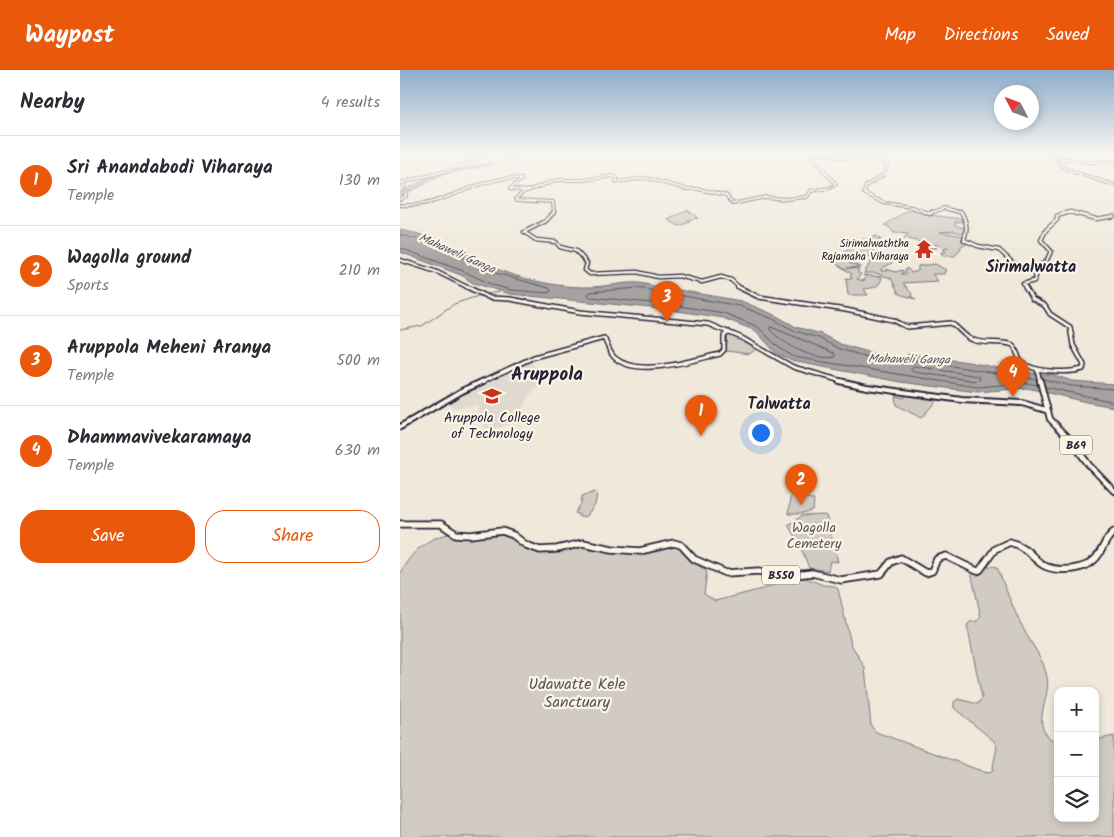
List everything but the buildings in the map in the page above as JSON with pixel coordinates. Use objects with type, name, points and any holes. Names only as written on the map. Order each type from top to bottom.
[{"type":"main road","name":"B69","points":[[1037,370],[1046,410],[1052,423],[1069,438],[1089,465],[1114,491]]},
{"type":"main road","name":"B550","points":[[400,524],[441,524],[456,534],[471,535],[502,531],[513,535],[526,545],[540,550],[557,549],[583,543],[612,549],[640,551],[674,543],[681,545],[700,563],[726,573],[759,571],[787,576],[812,573],[841,580],[881,574],[891,562],[901,558],[926,573],[932,571],[937,559],[946,556],[977,571],[980,570],[991,552],[998,546],[1010,542],[1025,548],[1043,566],[1059,570],[1076,569],[1089,565],[1097,558],[1103,550],[1107,537],[1114,532]]},
{"type":"street","points":[[400,199],[406,196],[404,190]]},
{"type":"street","points":[[400,205],[414,206],[445,200],[468,190]]},
{"type":"street","points":[[516,190],[524,192]]},
{"type":"street","points":[[534,190],[524,192],[516,198],[517,200],[553,202],[555,212],[550,219],[524,232],[536,240],[556,242],[560,247],[576,251],[587,263],[585,270],[590,274],[637,272],[658,277],[679,276],[702,282],[721,277],[731,280],[741,289],[759,297],[846,310],[893,320],[907,327],[951,323],[964,336],[974,341],[1011,344],[1016,349],[1017,355],[1022,362],[1037,370],[1072,371],[1083,369],[1084,365],[1072,345],[1070,328],[1050,314],[1045,306],[1032,299],[1023,286],[1023,283],[1034,281],[1036,265],[1046,262],[1047,257],[1052,251],[1041,240],[1046,230],[1057,220],[1057,216],[1060,214],[1073,213],[1096,219],[1114,216]]},
{"type":"street","points":[[702,190],[726,195],[733,204],[762,197],[806,198],[810,191],[818,190]]},
{"type":"street","points":[[865,190],[864,193],[884,203],[912,207],[926,214],[930,214],[935,209],[961,212],[966,221],[964,240],[978,246],[999,250],[1013,264],[1034,272]]},
{"type":"street","points":[[400,260],[437,272],[490,298],[510,299],[580,312],[708,324],[729,332],[793,367],[824,377],[867,387],[962,400],[1022,403],[1046,410]]},
{"type":"street","points":[[400,427],[462,391],[542,354],[604,338],[618,362],[630,366],[661,367],[720,354],[724,350],[724,336],[729,332]]},
{"type":"shaded area","name":"Aruppola College of Technology","points":[[530,361],[546,379],[528,397],[515,422],[490,430],[481,424],[478,405],[453,408],[448,401]]},
{"type":"green space","points":[[687,210],[698,218],[687,220],[690,222],[679,226],[668,220]]},
{"type":"green space","points":[[911,210],[929,215],[963,219],[961,222],[955,222],[955,225],[964,228],[964,231],[961,233],[953,231],[940,232],[964,236],[961,239],[967,244],[961,246],[960,251],[954,256],[943,256],[941,252],[946,252],[943,249],[949,248],[935,244],[933,246],[937,248],[926,248],[920,245],[921,242],[904,238],[908,234],[894,233],[885,225]]},
{"type":"green space","points":[[877,236],[881,240],[869,242],[867,245],[875,248],[871,257],[864,256],[865,260],[861,259],[849,263],[861,267],[847,268],[859,269],[857,272],[861,274],[857,279],[864,281],[866,276],[863,275],[882,277],[880,283],[871,288],[864,289],[868,295],[848,295],[846,278],[852,279],[850,276],[852,274],[832,261],[863,239],[866,240]]},
{"type":"green space","points":[[891,258],[892,263],[881,269],[881,271],[887,271],[886,269],[896,272],[902,270],[904,272],[901,274],[906,274],[905,269],[908,269],[911,273],[918,271],[918,266],[935,264],[946,270],[944,272],[946,274],[932,274],[938,281],[903,283],[912,294],[911,297],[916,299],[899,294],[891,278],[875,273],[864,273],[871,262]]},
{"type":"green space","points":[[728,334],[756,349],[750,354],[726,351]]},
{"type":"green space","points":[[906,393],[939,398],[921,418],[896,405],[895,396],[904,398]]},
{"type":"green space","points":[[595,492],[597,494],[595,505],[587,516],[579,517],[579,514],[575,513],[581,504],[582,496]]},
{"type":"green space","points":[[791,492],[814,500],[813,511],[803,514],[788,514]]},
{"type":"green space","name":"Wagolla Cemetery","points":[[826,515],[838,562],[830,561],[828,571],[809,568],[800,545],[788,525],[802,516]]},
{"type":"green space","name":"Udawatte Kele Sanctuary","points":[[448,534],[513,535],[532,548],[590,545],[617,552],[642,553],[676,546],[681,548],[690,560],[707,571],[704,594],[715,601],[766,588],[795,578],[803,577],[823,585],[834,586],[838,589],[851,644],[865,668],[871,726],[876,732],[987,773],[992,772],[997,747],[994,741],[954,708],[954,702],[958,699],[978,704],[982,698],[967,625],[981,617],[970,568],[997,567],[1019,621],[1040,658],[1047,677],[1048,686],[1042,722],[1043,730],[1054,740],[1054,822],[1099,822],[1099,739],[1114,736],[1114,837],[400,837],[400,573],[414,553],[432,539]]},
{"type":"water","points":[[405,190],[414,190],[400,196],[400,192]]},
{"type":"water","name":"Mahaweli Ganga","points":[[400,230],[419,234],[464,250],[464,252],[477,260],[492,267],[541,282],[574,287],[639,283],[741,301],[775,315],[796,327],[821,334],[840,344],[886,357],[905,359],[908,354],[968,362],[1019,372],[1054,375],[1072,381],[1114,384],[1114,407],[1027,388],[977,392],[901,382],[792,361],[775,352],[756,331],[723,318],[671,310],[510,294],[473,283],[461,275],[400,252]]},
{"type":"waterway","points":[[487,294],[499,292]]},
{"type":"waterway","points":[[400,330],[422,326],[454,304],[478,296]]},
{"type":"place","name":"Sirimalwaththa Rajamaha Viharaya","points":[[924,249]]},
{"type":"place","name":"Aruppola Meheni Aranya","points":[[667,322]]},
{"type":"place","name":"Aruppola College of Technology","points":[[492,396]]},
{"type":"place","name":"Dhammavivekaramaya","points":[[1013,397]]},
{"type":"place","name":"Sri Anandabodi Viharaya","points":[[701,436]]},
{"type":"place","name":"Wagolla ground","points":[[801,505]]},
{"type":"district","name":"Sirimalwatta","points":[[1031,266]]},
{"type":"district","name":"Aruppola","points":[[547,373]]},
{"type":"district","name":"Talwatta","points":[[779,403]]}]
